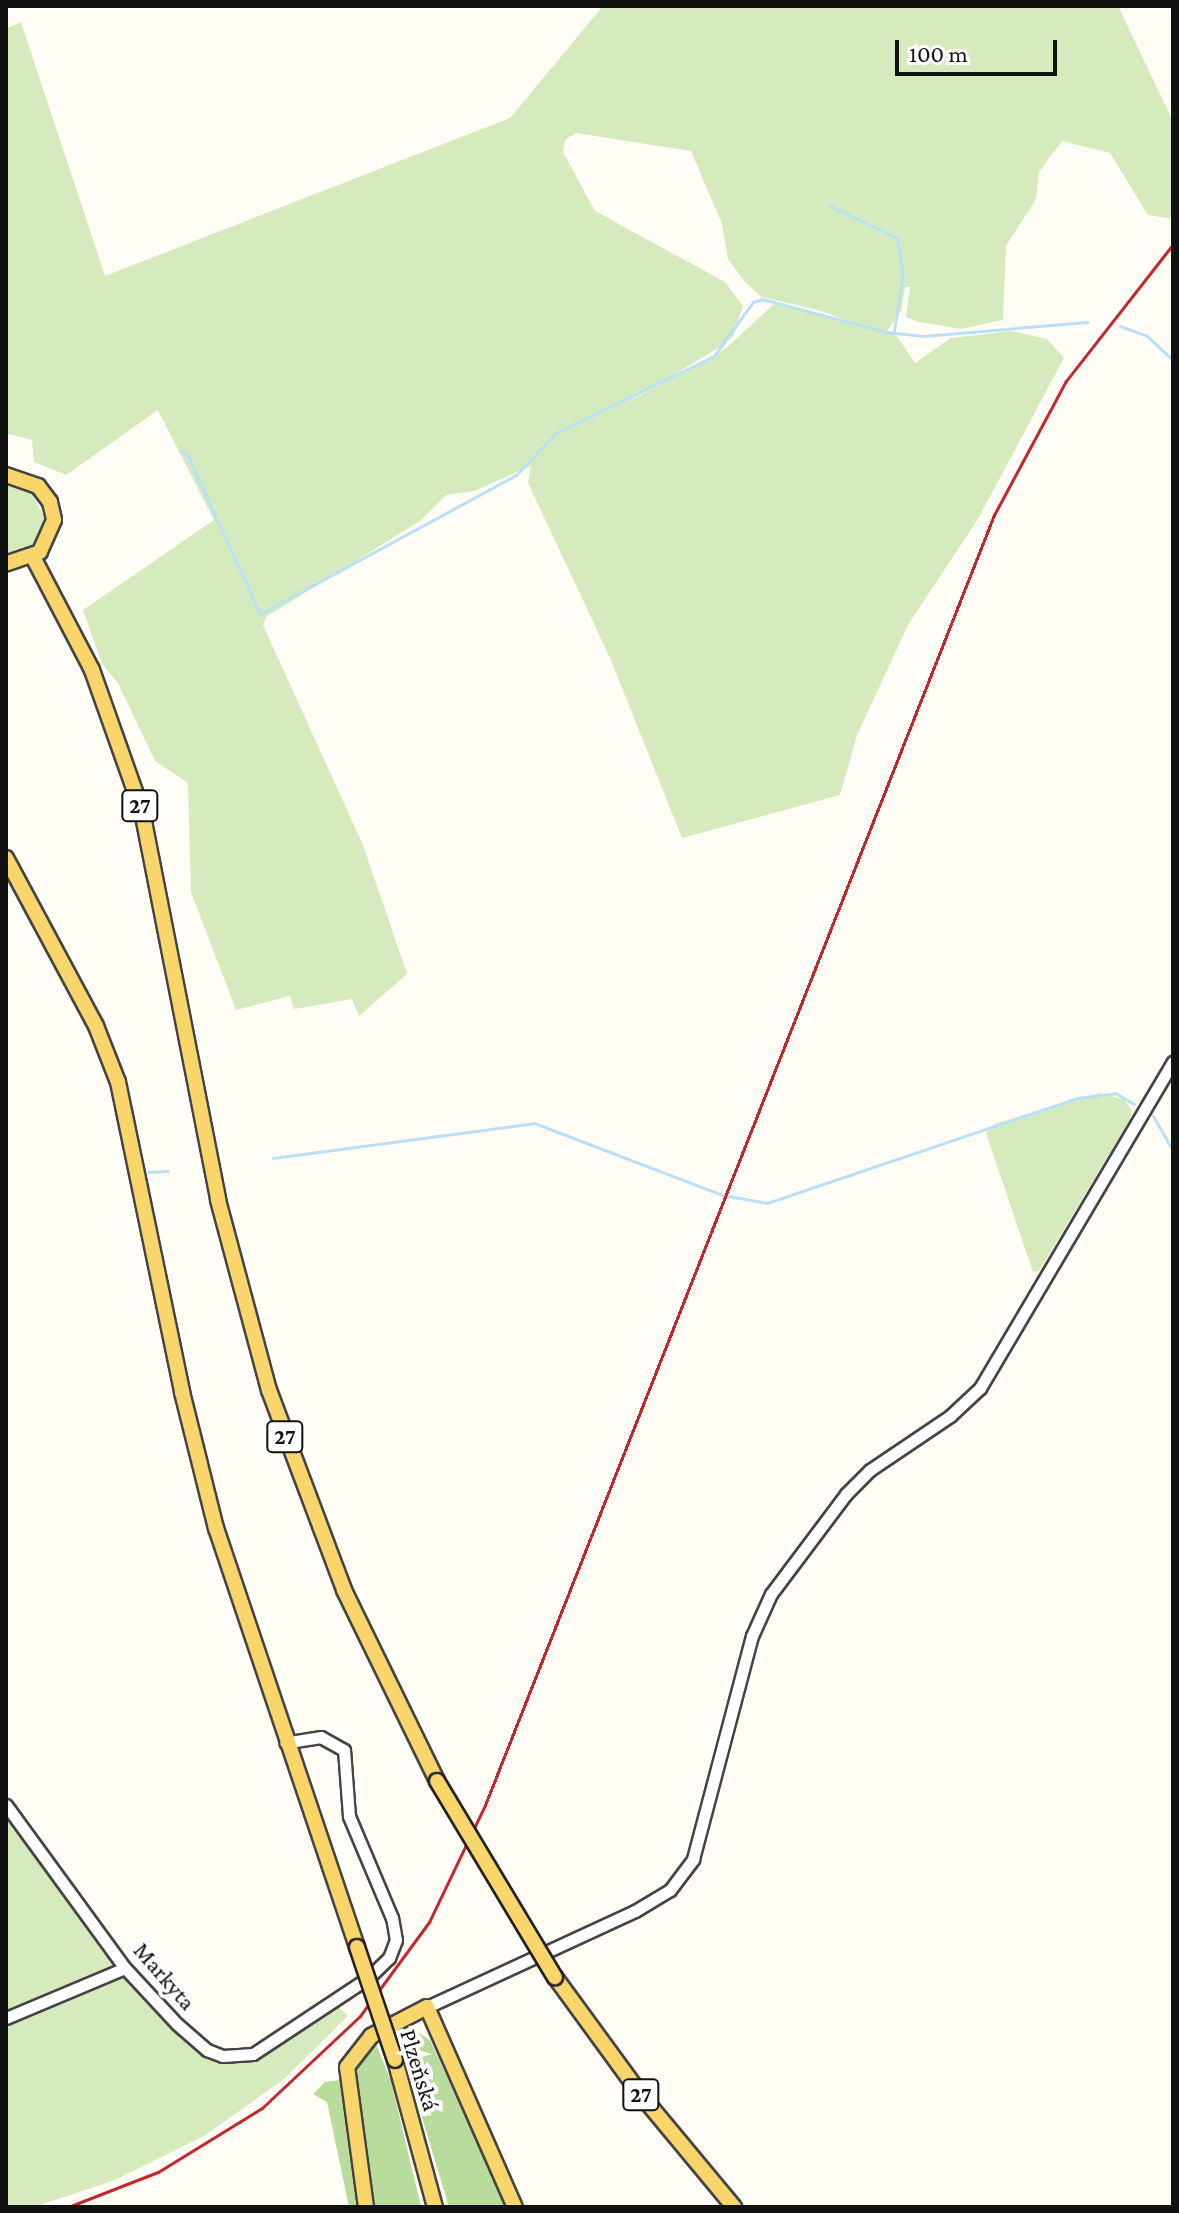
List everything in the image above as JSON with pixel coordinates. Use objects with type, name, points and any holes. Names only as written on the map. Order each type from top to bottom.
[{"type":"main road","points":[[6,475],[32,481],[52,506],[52,533],[33,557],[6,564]]},
{"type":"main road","name":"27","points":[[33,557],[92,670],[142,811],[218,1200],[269,1390],[344,1590],[437,1781],[555,1977],[641,2095],[734,2207]]},
{"type":"main road","name":"Plzeňská","points":[[6,858],[96,1026],[118,1082],[199,1461],[285,1743],[395,2060],[435,2207]]},
{"type":"main road","points":[[366,2207],[347,2067],[371,2036],[427,2007],[515,2207]]},
{"type":"street","points":[[427,2007],[635,1911],[670,1890],[693,1859],[752,1636],[771,1594],[854,1486],[950,1416],[980,1388],[1173,1062]]},
{"type":"street","name":"Markyta","points":[[6,1805],[125,1968],[190,2036],[223,2056],[253,2054],[340,1998],[389,1958],[395,1929],[349,1816],[344,1750],[321,1737],[285,1743]]},
{"type":"street","points":[[6,2018],[125,1968]]},
{"type":"green space","points":[[603,6],[1118,6],[1173,121],[1173,219],[1148,215],[1110,153],[1062,141],[1039,172],[1036,199],[1006,246],[1003,320],[961,329],[919,322],[906,317],[910,287],[905,287],[901,311],[887,331],[894,332],[915,363],[951,338],[1011,331],[1047,339],[1064,358],[978,519],[908,625],[857,735],[840,795],[682,838],[611,660],[528,483],[531,466],[474,491],[446,495],[420,521],[266,617],[263,625],[363,845],[407,974],[359,1016],[352,999],[294,1009],[290,996],[236,1010],[191,892],[188,783],[155,761],[118,683],[102,664],[83,610],[214,520],[158,410],[66,475],[34,462],[32,440],[9,434],[6,439],[6,29],[21,22],[105,276],[510,118]],"holes":[[[576,133],[691,151],[722,224],[728,259],[745,282],[762,297],[821,311],[859,325],[774,304],[725,349],[626,403],[722,346],[733,336],[743,306],[725,282],[595,211],[563,152],[565,140]]]},
{"type":"green space","points":[[6,484],[30,491],[44,517],[34,544],[10,555],[6,555]]},
{"type":"green space","points":[[1100,1093],[1125,1100],[1132,1111],[1130,1119],[1039,1271],[1033,1272],[986,1133],[994,1124]]},
{"type":"green space","points":[[6,1805],[34,1848],[198,2049],[221,2062],[243,2060],[339,2007],[348,2016],[283,2080],[204,2136],[115,2180],[34,2207],[6,2207]]},
{"type":"green space","points":[[406,2025],[430,2040],[507,2207],[449,2207],[395,2028]]},
{"type":"green space","points":[[376,2044],[391,2081],[421,2207],[373,2207],[355,2075],[359,2059]]},
{"type":"green space","points":[[340,2080],[362,2207],[349,2207],[327,2102],[313,2094],[325,2082]]},
{"type":"waterway","points":[[829,205],[897,238],[903,274],[894,330]]},
{"type":"waterway","points":[[180,451],[187,454],[260,614],[516,475],[556,433],[714,356],[753,302],[762,299],[886,332],[923,336],[1087,322]]},
{"type":"waterway","points":[[1120,326],[1147,336],[1173,360]]},
{"type":"waterway","points":[[273,1158],[534,1123],[723,1195],[767,1203],[1077,1098],[1115,1093],[1134,1104]]},
{"type":"waterway","points":[[1153,1116],[1173,1150]]},
{"type":"waterway","points":[[148,1172],[168,1171]]},
{"type":"railway","points":[[68,2207],[158,2172],[262,2108],[360,2016],[429,1922],[485,1805],[994,515],[1066,381],[1173,244]]}]
